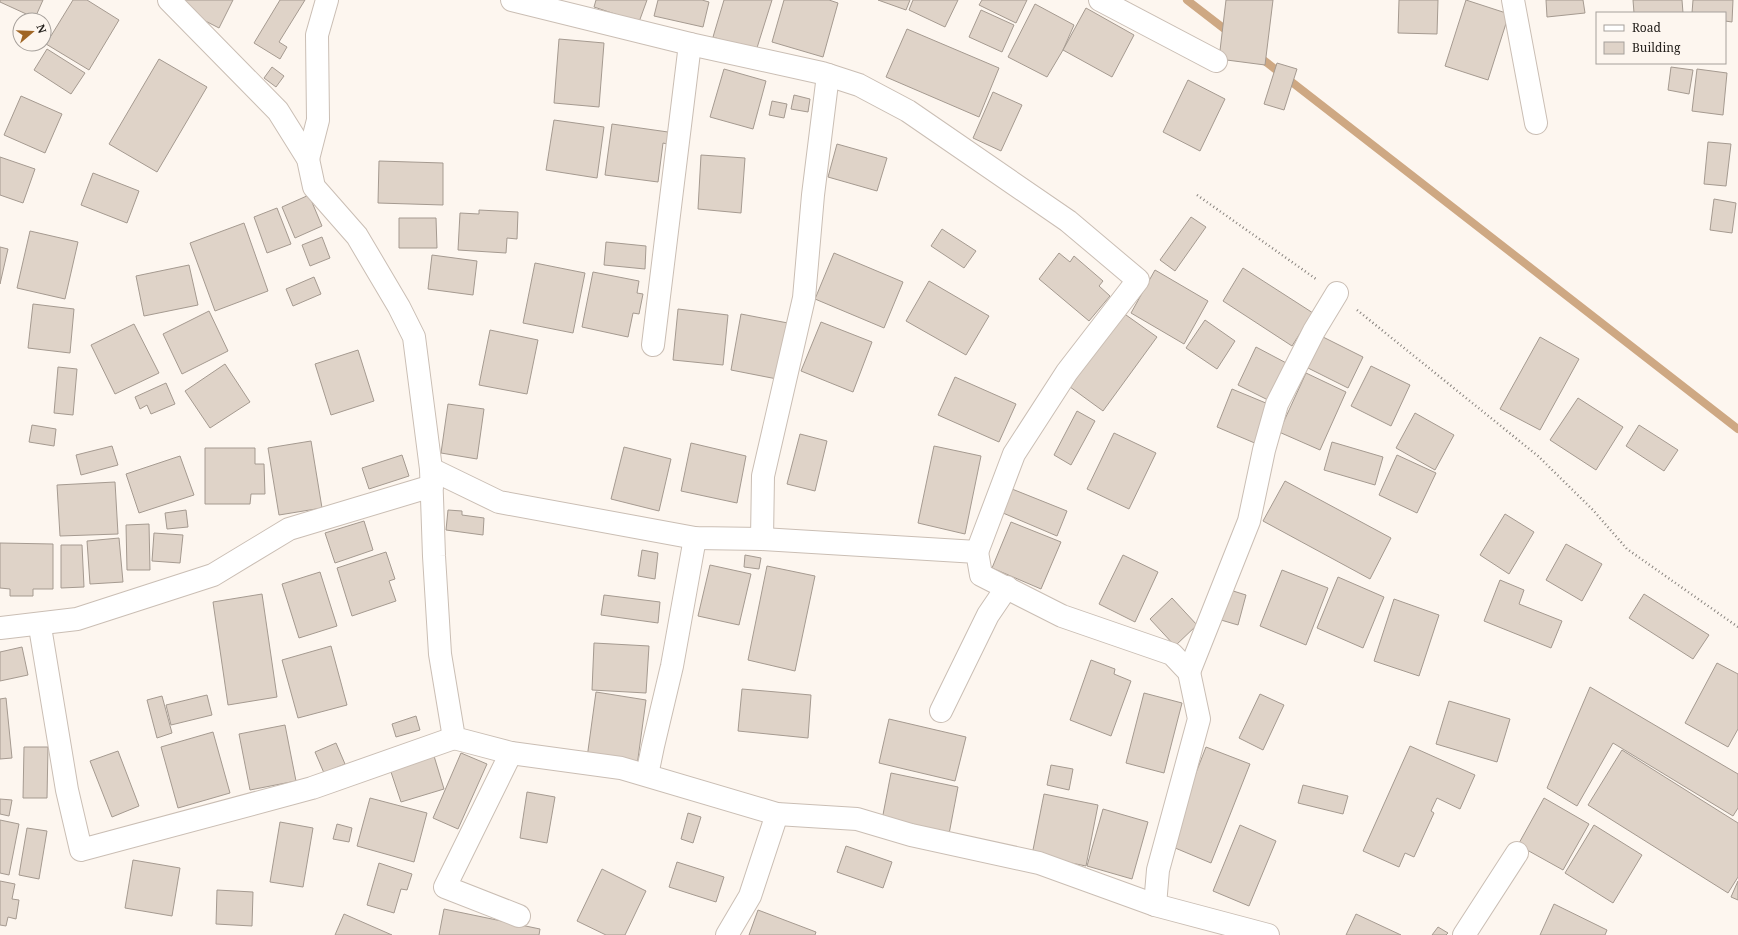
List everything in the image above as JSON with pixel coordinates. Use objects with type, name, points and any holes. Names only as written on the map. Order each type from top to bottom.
[{"type":"street","points":[[169,0],[278,111],[308,159],[314,187],[357,236],[399,307],[414,337],[432,477],[434,556],[440,654],[454,738]]},
{"type":"street","points":[[308,159],[318,120],[317,35],[327,0]]},
{"type":"street","points":[[512,0],[690,44],[828,75],[860,85],[908,111],[1068,221],[1138,280],[1067,372],[1014,454],[995,510],[977,552],[981,575],[1062,616],[1172,654],[1189,672],[1199,720],[1158,870],[1155,905]]},
{"type":"street","points":[[1100,0],[1216,61]]},
{"type":"street","points":[[1513,0],[1536,123]]},
{"type":"street","points":[[653,345],[690,44]]},
{"type":"street","points":[[762,539],[763,476],[804,298],[813,195],[828,75]]},
{"type":"street","points":[[1189,672],[1249,520],[1264,450],[1277,404],[1314,331],[1337,293]]},
{"type":"street","points":[[0,628],[77,619],[213,575],[289,529],[432,477],[499,502],[694,538],[762,539],[977,552]]},
{"type":"street","points":[[647,775],[672,666],[694,538]]},
{"type":"street","points":[[941,711],[988,615],[1007,587]]},
{"type":"street","points":[[41,633],[67,790],[81,850],[312,788],[454,738],[511,753],[621,768],[777,814],[857,820],[911,835],[1039,863],[1155,905],[1268,935]]},
{"type":"street","points":[[511,753],[445,887],[519,916]]},
{"type":"street","points":[[728,935],[750,896],[777,814]]},
{"type":"street","points":[[1464,935],[1517,853]]},
{"type":"path","points":[[1197,195],[1337,293],[1538,456],[1593,510],[1627,550],[1738,627]]},
{"type":"building","points":[[0,0],[43,0],[38,12],[22,12],[0,2]]},
{"type":"building","points":[[73,0],[87,0],[119,20],[89,70],[52,48],[52,34]]},
{"type":"building","points":[[185,0],[233,0],[219,28],[180,8]]},
{"type":"building","points":[[280,0],[305,0],[279,42],[287,47],[280,59],[254,43]]},
{"type":"building","points":[[596,0],[647,0],[639,22],[594,7]]},
{"type":"building","points":[[658,0],[702,0],[709,2],[703,27],[654,16]]},
{"type":"building","points":[[724,0],[772,0],[756,51],[713,37]]},
{"type":"building","points":[[784,0],[829,0],[838,3],[823,57],[772,42]]},
{"type":"building","points":[[878,0],[910,0],[906,10]]},
{"type":"building","points":[[913,0],[958,0],[945,27],[909,10]]},
{"type":"building","points":[[982,0],[1027,0],[1016,23],[979,5]]},
{"type":"building","points":[[1226,0],[1273,0],[1265,65],[1219,59]]},
{"type":"building","points":[[1399,0],[1438,0],[1437,34],[1398,33]]},
{"type":"building","points":[[1466,0],[1509,14],[1488,80],[1445,66]]},
{"type":"building","points":[[1546,0],[1583,0],[1585,13],[1547,17]]},
{"type":"building","points":[[1633,0],[1682,0],[1683,12],[1634,12]]},
{"type":"building","points":[[1693,0],[1733,0],[1732,22],[1726,21],[1726,12],[1692,12]]},
{"type":"building","points":[[1035,4],[1074,25],[1063,50],[1047,77],[1008,57]]},
{"type":"building","points":[[1086,8],[1134,35],[1112,77],[1063,50]]},
{"type":"building","points":[[981,10],[1014,25],[1002,52],[969,37]]},
{"type":"building","points":[[907,29],[999,68],[979,117],[886,77]]},
{"type":"building","points":[[559,39],[604,43],[599,107],[554,103]]},
{"type":"building","points":[[45,52],[52,52],[85,73],[71,94],[34,70]]},
{"type":"building","points":[[159,59],[207,87],[157,172],[109,144]]},
{"type":"building","points":[[1277,63],[1297,69],[1284,110],[1264,104]]},
{"type":"building","points":[[272,67],[284,76],[276,87],[264,78]]},
{"type":"building","points":[[1671,67],[1693,70],[1689,94],[1668,90]]},
{"type":"building","points":[[724,69],[766,81],[753,129],[710,117]]},
{"type":"building","points":[[1697,69],[1727,73],[1723,115],[1692,111]]},
{"type":"building","points":[[1188,80],[1225,99],[1200,151],[1163,132]]},
{"type":"building","points":[[993,92],[1022,105],[1001,151],[973,138]]},
{"type":"building","points":[[794,95],[810,99],[808,112],[791,109]]},
{"type":"building","points":[[21,96],[62,114],[45,153],[4,135]]},
{"type":"building","points":[[772,101],[787,104],[784,118],[769,115]]},
{"type":"building","points":[[554,120],[604,127],[597,178],[546,170]]},
{"type":"building","points":[[612,124],[668,132],[667,144],[663,143],[658,182],[605,175]]},
{"type":"building","points":[[1708,142],[1731,144],[1726,186],[1704,184]]},
{"type":"building","points":[[837,144],[887,158],[877,191],[828,177]]},
{"type":"building","points":[[701,155],[745,158],[741,213],[698,209]]},
{"type":"building","points":[[0,157],[35,169],[23,203],[0,195]]},
{"type":"building","points":[[379,161],[443,163],[443,205],[378,203]]},
{"type":"building","points":[[93,173],[139,191],[127,223],[81,205]]},
{"type":"building","points":[[309,195],[322,226],[295,238],[282,207]]},
{"type":"building","points":[[1714,199],[1736,203],[1732,233],[1710,230]]},
{"type":"building","points":[[277,208],[291,244],[267,253],[254,217]]},
{"type":"building","points":[[479,210],[518,212],[517,239],[507,238],[506,253],[458,250],[460,213],[479,214]]},
{"type":"building","points":[[1191,217],[1206,227],[1175,271],[1160,260]]},
{"type":"building","points":[[399,218],[436,218],[437,248],[399,248]]},
{"type":"building","points":[[244,223],[268,291],[215,311],[190,243]]},
{"type":"building","points":[[942,229],[976,251],[964,268],[931,246]]},
{"type":"building","points":[[30,231],[78,242],[65,299],[17,288]]},
{"type":"building","points":[[322,237],[330,258],[310,266],[302,245]]},
{"type":"building","points":[[606,242],[646,246],[645,269],[604,265]]},
{"type":"building","points":[[0,247],[8,249],[0,284]]},
{"type":"building","points":[[834,253],[903,282],[884,328],[815,299]]},
{"type":"building","points":[[1059,253],[1070,262],[1074,256],[1103,281],[1099,286],[1110,296],[1089,321],[1039,279]]},
{"type":"building","points":[[432,255],[477,261],[473,295],[428,289]]},
{"type":"building","points":[[535,263],[585,273],[573,333],[523,323]]},
{"type":"building","points":[[189,265],[198,305],[144,316],[136,276]]},
{"type":"building","points":[[1243,268],[1313,313],[1292,346],[1223,301]]},
{"type":"building","points":[[1155,270],[1208,301],[1184,344],[1131,313]]},
{"type":"building","points":[[593,272],[639,281],[637,293],[643,294],[639,314],[633,313],[628,337],[582,327]]},
{"type":"building","points":[[314,277],[321,294],[293,306],[286,289]]},
{"type":"building","points":[[929,281],[989,316],[966,355],[906,321]]},
{"type":"building","points":[[33,304],[74,309],[70,353],[28,348]]},
{"type":"building","points":[[678,309],[728,315],[723,365],[673,360]]},
{"type":"building","points":[[1119,310],[1157,337],[1103,411],[1066,384]]},
{"type":"building","points":[[209,311],[228,351],[182,374],[163,334]]},
{"type":"building","points":[[741,314],[793,324],[782,380],[731,370]]},
{"type":"building","points":[[1205,320],[1235,341],[1217,369],[1186,348]]},
{"type":"building","points":[[821,322],[872,342],[853,392],[801,371]]},
{"type":"building","points":[[134,324],[159,373],[115,394],[91,345]]},
{"type":"building","points":[[490,330],[538,340],[527,394],[479,385]]},
{"type":"building","points":[[1321,336],[1363,357],[1348,388],[1306,367]]},
{"type":"building","points":[[1540,337],[1579,359],[1540,430],[1500,409]]},
{"type":"building","points":[[1256,347],[1290,365],[1272,402],[1238,385]]},
{"type":"building","points":[[358,350],[374,401],[331,415],[315,364]]},
{"type":"building","points":[[225,364],[250,402],[210,428],[185,391]]},
{"type":"building","points":[[1371,366],[1410,385],[1391,426],[1351,406]]},
{"type":"building","points":[[58,367],[77,369],[73,415],[54,413]]},
{"type":"building","points":[[1306,373],[1346,392],[1320,450],[1279,432]]},
{"type":"building","points":[[955,377],[1016,404],[999,442],[938,415]]},
{"type":"building","points":[[166,383],[175,404],[151,414],[147,405],[140,409],[135,397]]},
{"type":"building","points":[[1232,389],[1273,406],[1257,444],[1217,427]]},
{"type":"building","points":[[1578,398],[1623,427],[1596,470],[1550,440]]},
{"type":"building","points":[[448,404],[484,409],[477,459],[441,453]]},
{"type":"building","points":[[1077,411],[1095,421],[1071,465],[1054,455]]},
{"type":"building","points":[[1415,413],[1454,435],[1435,470],[1396,448]]},
{"type":"building","points":[[32,425],[56,429],[54,446],[29,442]]},
{"type":"building","points":[[1639,425],[1678,450],[1664,471],[1626,446]]},
{"type":"building","points":[[1114,433],[1156,453],[1129,509],[1087,489]]},
{"type":"building","points":[[800,434],[827,441],[815,491],[787,484]]},
{"type":"building","points":[[311,441],[322,508],[279,515],[268,448]]},
{"type":"building","points":[[1332,442],[1383,457],[1375,485],[1324,470]]},
{"type":"building","points":[[691,443],[746,456],[737,503],[681,491]]},
{"type":"building","points":[[112,446],[118,465],[81,475],[76,455]]},
{"type":"building","points":[[934,446],[981,456],[965,534],[918,523]]},
{"type":"building","points":[[624,447],[671,459],[659,511],[611,499]]},
{"type":"building","points":[[205,448],[255,448],[255,464],[264,464],[265,494],[251,494],[250,504],[205,504]]},
{"type":"building","points":[[402,455],[409,476],[369,489],[362,468]]},
{"type":"building","points":[[1397,455],[1436,473],[1417,513],[1379,495]]},
{"type":"building","points":[[180,456],[194,495],[139,513],[126,474]]},
{"type":"building","points":[[1285,481],[1391,538],[1370,579],[1263,521]]},
{"type":"building","points":[[115,482],[118,534],[60,536],[57,485]]},
{"type":"building","points":[[1012,489],[1067,511],[1057,536],[1003,513]]},
{"type":"building","points":[[186,510],[188,527],[167,529],[165,513]]},
{"type":"building","points":[[448,510],[462,511],[462,515],[484,518],[483,535],[446,530]]},
{"type":"building","points":[[1505,514],[1534,532],[1509,574],[1480,555]]},
{"type":"building","points":[[364,521],[373,550],[335,563],[325,533]]},
{"type":"building","points":[[1011,522],[1061,542],[1041,589],[992,568]]},
{"type":"building","points":[[149,524],[150,570],[127,570],[126,525]]},
{"type":"building","points":[[154,533],[183,535],[180,563],[152,561]]},
{"type":"building","points":[[119,538],[123,582],[90,584],[87,541]]},
{"type":"building","points":[[0,543],[53,544],[53,589],[33,589],[33,596],[10,596],[10,589],[0,588]]},
{"type":"building","points":[[1566,544],[1602,564],[1582,601],[1546,580]]},
{"type":"building","points":[[61,545],[82,545],[84,587],[61,588]]},
{"type":"building","points":[[642,550],[658,553],[655,579],[638,576]]},
{"type":"building","points":[[386,552],[395,579],[389,581],[396,601],[352,616],[337,568]]},
{"type":"building","points":[[745,555],[761,558],[759,569],[744,567]]},
{"type":"building","points":[[1123,555],[1158,572],[1135,622],[1099,604]]},
{"type":"building","points":[[710,565],[751,574],[739,625],[698,616]]},
{"type":"building","points":[[767,566],[815,576],[795,671],[748,660]]},
{"type":"building","points":[[1282,570],[1328,588],[1306,645],[1260,626]]},
{"type":"building","points":[[320,572],[337,626],[299,638],[282,584]]},
{"type":"building","points":[[1338,577],[1384,597],[1363,648],[1317,628]]},
{"type":"building","points":[[1500,580],[1524,590],[1519,604],[1562,621],[1551,648],[1484,621]]},
{"type":"building","points":[[1230,590],[1246,595],[1238,625],[1221,620]]},
{"type":"building","points":[[262,594],[277,697],[228,705],[213,602]]},
{"type":"building","points":[[1644,594],[1709,635],[1693,659],[1629,618]]},
{"type":"building","points":[[604,595],[660,602],[658,623],[601,615]]},
{"type":"building","points":[[1172,598],[1197,625],[1175,646],[1150,619]]},
{"type":"building","points":[[1394,599],[1439,615],[1419,676],[1374,661]]},
{"type":"building","points":[[594,643],[649,646],[646,693],[592,690]]},
{"type":"building","points":[[331,646],[347,705],[298,718],[282,660]]},
{"type":"building","points":[[22,647],[28,675],[0,681],[0,652]]},
{"type":"building","points":[[1091,660],[1115,669],[1114,674],[1131,681],[1111,736],[1070,720]]},
{"type":"building","points":[[1717,663],[1738,674],[1738,729],[1728,747],[1685,723]]},
{"type":"building","points":[[1590,687],[1738,774],[1738,808],[1733,816],[1613,743],[1577,806],[1547,788]]},
{"type":"building","points":[[742,689],[811,695],[808,738],[738,731]]},
{"type":"building","points":[[596,692],[646,700],[637,766],[587,758]]},
{"type":"building","points":[[1144,693],[1182,703],[1164,773],[1126,763]]},
{"type":"building","points":[[1260,694],[1284,705],[1263,750],[1239,738]]},
{"type":"building","points":[[207,695],[212,715],[171,725],[166,705]]},
{"type":"building","points":[[162,696],[172,733],[157,738],[147,700]]},
{"type":"building","points":[[6,698],[12,758],[0,759],[0,699]]},
{"type":"building","points":[[1449,701],[1510,719],[1497,762],[1436,744]]},
{"type":"building","points":[[416,716],[420,730],[396,737],[392,724]]},
{"type":"building","points":[[889,719],[966,737],[955,781],[879,763]]},
{"type":"building","points":[[285,725],[296,781],[250,790],[239,734]]},
{"type":"building","points":[[213,732],[230,793],[178,808],[161,747]]},
{"type":"building","points":[[336,743],[345,764],[324,773],[315,752]]},
{"type":"building","points":[[1410,746],[1475,775],[1460,809],[1437,798],[1431,811],[1434,813],[1414,857],[1405,853],[1399,867],[1363,851]]},
{"type":"building","points":[[24,747],[48,747],[47,798],[23,798]]},
{"type":"building","points":[[1206,747],[1250,764],[1211,863],[1168,845]]},
{"type":"building","points":[[1622,750],[1738,823],[1738,877],[1728,893],[1588,805]]},
{"type":"building","points":[[118,751],[139,806],[112,817],[90,761]]},
{"type":"building","points":[[461,753],[487,764],[458,829],[433,818]]},
{"type":"building","points":[[434,756],[444,789],[401,802],[390,769]]},
{"type":"building","points":[[1051,765],[1073,769],[1069,790],[1047,785]]},
{"type":"building","points":[[891,773],[958,787],[949,834],[882,820]]},
{"type":"building","points":[[1303,785],[1348,796],[1343,814],[1298,803]]},
{"type":"building","points":[[527,792],[555,797],[547,843],[520,838]]},
{"type":"building","points":[[1044,794],[1098,805],[1086,866],[1032,855]]},
{"type":"building","points":[[370,798],[427,813],[414,862],[357,846]]},
{"type":"building","points":[[1544,798],[1589,824],[1563,870],[1518,845]]},
{"type":"building","points":[[0,799],[12,800],[9,816],[0,814]]},
{"type":"building","points":[[1103,809],[1148,822],[1132,879],[1087,866]]},
{"type":"building","points":[[688,813],[701,817],[693,843],[681,839]]},
{"type":"building","points":[[0,820],[19,824],[9,875],[0,873]]},
{"type":"building","points":[[280,822],[313,828],[303,887],[270,882]]},
{"type":"building","points":[[337,824],[352,828],[349,842],[333,839]]},
{"type":"building","points":[[1240,825],[1276,841],[1249,906],[1213,891]]},
{"type":"building","points":[[1594,825],[1642,855],[1613,903],[1565,873]]},
{"type":"building","points":[[27,828],[47,831],[39,879],[19,875]]},
{"type":"building","points":[[846,846],[892,862],[883,888],[837,872]]},
{"type":"building","points":[[133,860],[180,868],[172,916],[125,908]]},
{"type":"building","points":[[677,862],[724,877],[716,902],[669,887]]},
{"type":"building","points":[[379,863],[412,874],[407,890],[401,889],[394,913],[367,905]]},
{"type":"building","points":[[602,869],[646,891],[625,935],[606,935],[577,921]]},
{"type":"building","points":[[0,881],[15,884],[12,899],[19,900],[16,919],[8,917],[6,926],[0,925]]},
{"type":"building","points":[[1738,881],[1738,900],[1731,897]]},
{"type":"building","points":[[217,890],[253,892],[252,926],[216,924]]},
{"type":"building","points":[[1554,904],[1607,930],[1605,935],[1540,935]]},
{"type":"building","points":[[444,909],[540,929],[539,935],[439,935]]},
{"type":"building","points":[[758,910],[816,932],[815,935],[749,935]]},
{"type":"building","points":[[344,914],[392,935],[335,935]]},
{"type":"building","points":[[1356,914],[1401,935],[1346,935]]},
{"type":"building","points":[[1438,927],[1448,933],[1446,935],[1432,935]]},
{"type":"waterway","points":[[1187,0],[1231,34]]},
{"type":"waterway","points":[[1257,55],[1738,429]]}]
